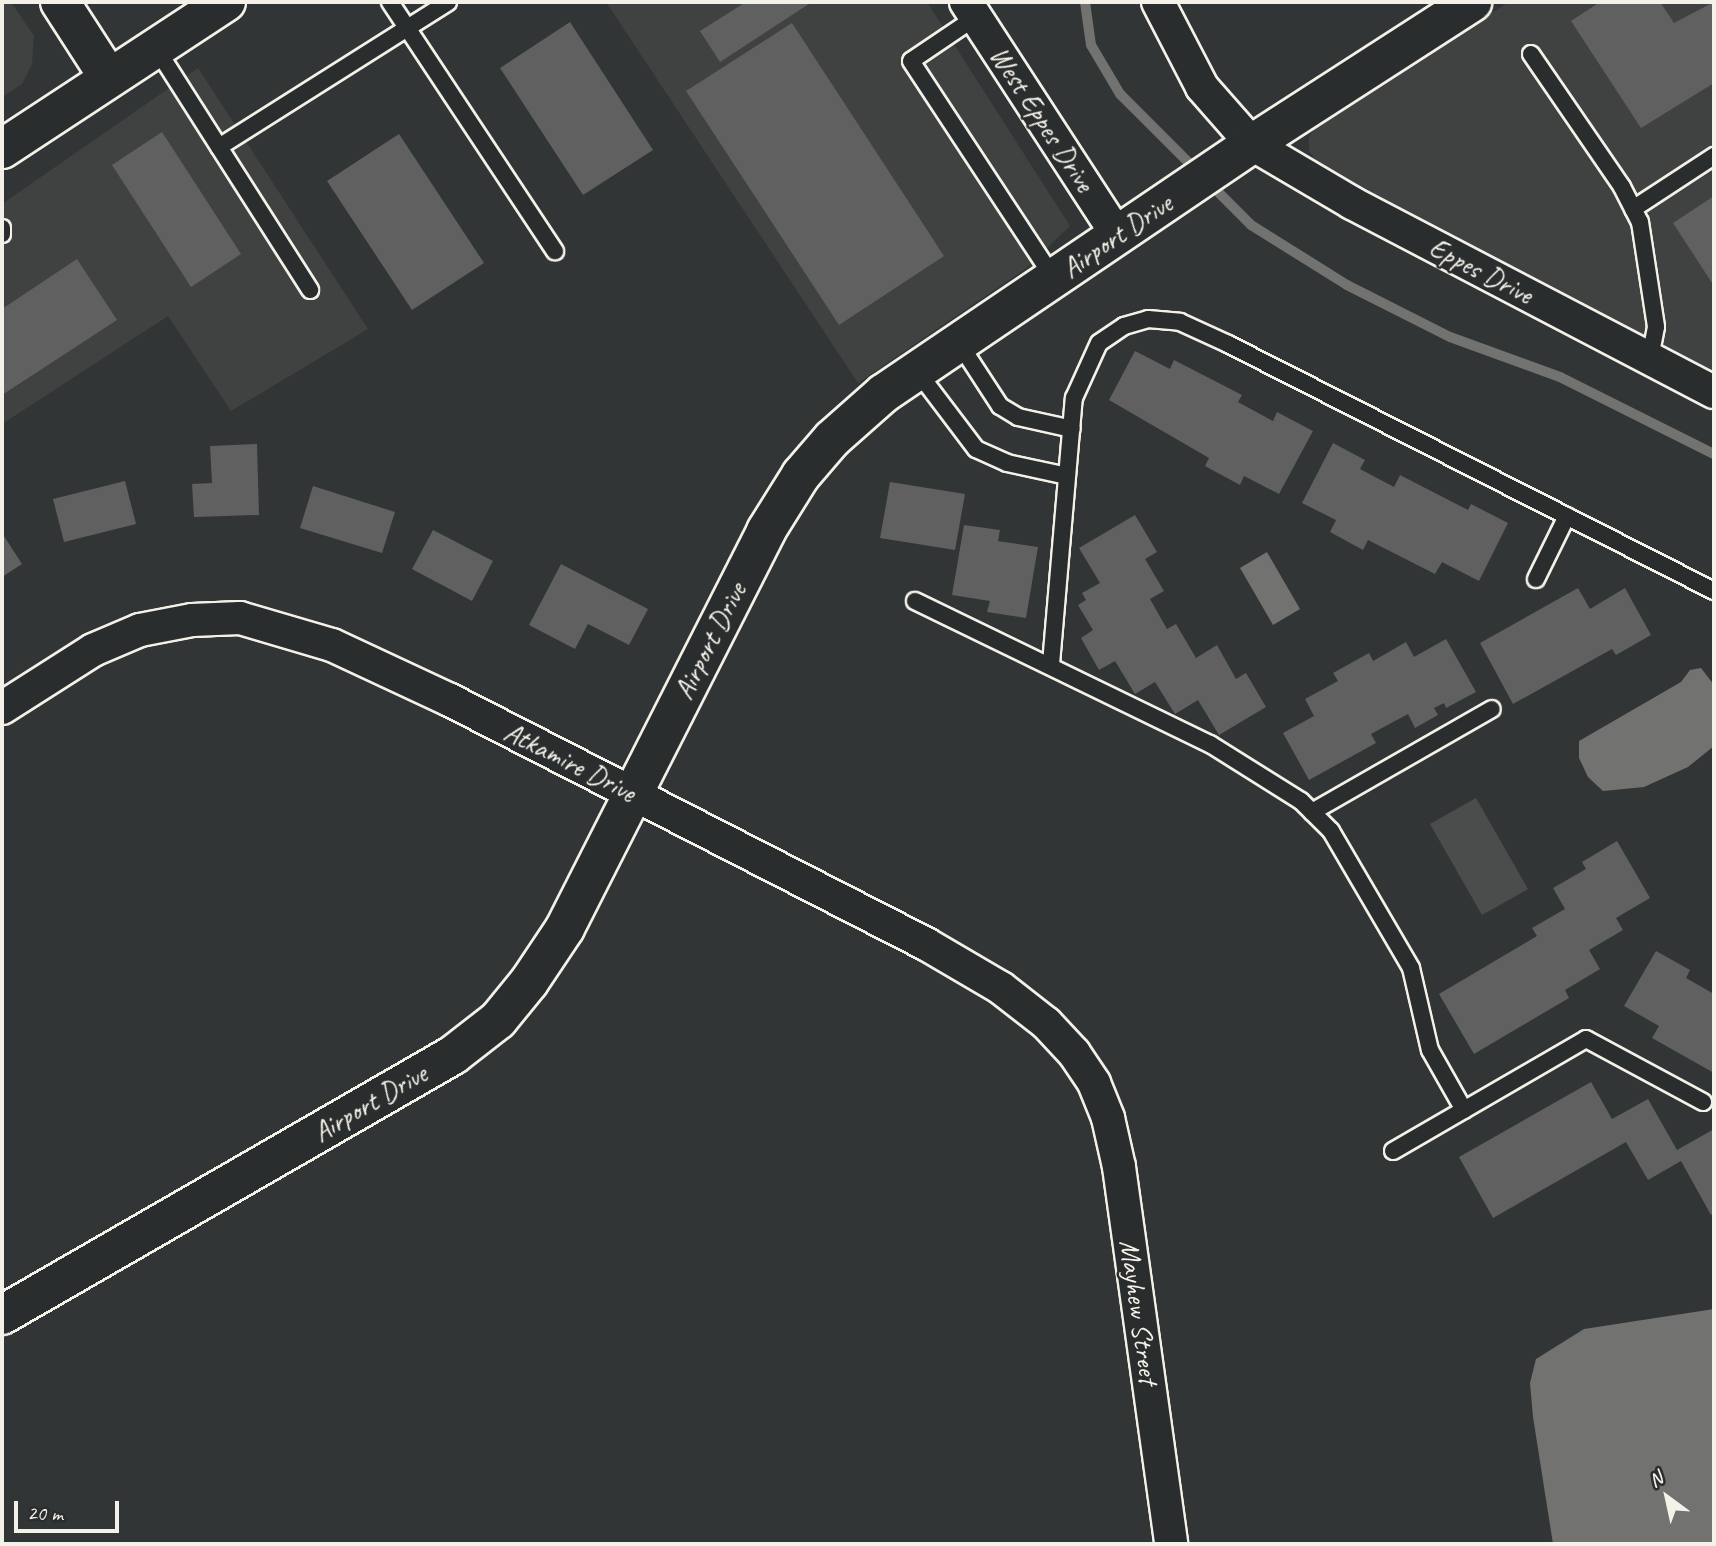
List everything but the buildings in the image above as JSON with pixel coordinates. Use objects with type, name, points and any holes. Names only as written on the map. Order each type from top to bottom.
[{"type":"street","points":[[60,2],[109,78]]},
{"type":"street","points":[[2,149],[226,2]]},
{"type":"street","name":"Eppes Drive","points":[[1158,2],[1239,152],[1352,203],[1714,391]]},
{"type":"street","name":"Airport Drive","points":[[2,1315],[453,1055],[498,1020],[529,982],[565,928],[766,531],[801,475],[832,439],[917,371],[958,343],[1239,152],[1472,2]]},
{"type":"street","name":"West Eppes Drive","points":[[971,9],[1118,236]]},
{"type":"street","name":"Atkamire Drive","points":[[2,708],[93,650],[140,630],[191,620],[240,618],[332,645],[632,794],[1001,988],[1046,1023],[1094,1083]]},
{"type":"street","name":"Mayhew Street","points":[[1094,1083],[1108,1118],[1119,1167],[1171,1544]]},
{"type":"lane","points":[[390,2],[555,251]]},
{"type":"lane","points":[[219,147],[448,2]]},
{"type":"lane","points":[[971,9],[911,61],[1054,279]]},
{"type":"lane","points":[[156,48],[310,290]]},
{"type":"lane","points":[[1531,54],[1640,222],[1654,298],[1656,327],[1650,358]]},
{"type":"lane","points":[[1633,209],[1714,156]]},
{"type":"lane","points":[[2,228],[2,234]]},
{"type":"lane","points":[[1051,664],[1074,397],[1099,343],[1124,326],[1148,319],[1180,323],[1714,591]]},
{"type":"lane","points":[[958,343],[1000,406],[1018,417],[1072,429]]},
{"type":"lane","points":[[917,371],[976,449],[1007,463],[1067,476]]},
{"type":"lane","points":[[1536,579],[1567,516]]},
{"type":"lane","points":[[915,601],[1051,664],[1210,744],[1312,812],[1331,831],[1411,968],[1430,1050],[1464,1110]]},
{"type":"lane","points":[[1312,812],[1492,709]]},
{"type":"lane","points":[[1393,1151],[1586,1039],[1703,1102]]},
{"type":"shaded area","points":[[2,2],[11,2],[34,36],[32,64],[22,84],[2,97]]},
{"type":"shaded area","points":[[606,2],[927,2],[1070,226],[1025,269],[858,383]]},
{"type":"shaded area","points":[[1509,2],[1714,2],[1714,371],[1320,167],[1309,150],[1309,136],[1318,125]]},
{"type":"shaded area","points":[[198,68],[368,329],[231,411],[168,316],[2,424],[2,204]]},
{"type":"shaded area","points":[[1267,552],[1300,609],[1273,625],[1240,568]]},
{"type":"shaded area","points":[[1701,668],[1714,685],[1714,746],[1688,767],[1644,787],[1603,791],[1588,777],[1579,758],[1579,741],[1681,682],[1690,670]]},
{"type":"shaded area","points":[[1476,798],[1528,889],[1482,915],[1430,824]]},
{"type":"shaded area","points":[[1714,1309],[1714,1544],[1553,1544],[1533,1417],[1530,1383],[1536,1359],[1584,1329]]},
{"type":"waterway","points":[[1085,2],[1091,45],[1120,94],[1251,225],[1347,285],[1450,337],[1560,377],[1714,454]]}]
